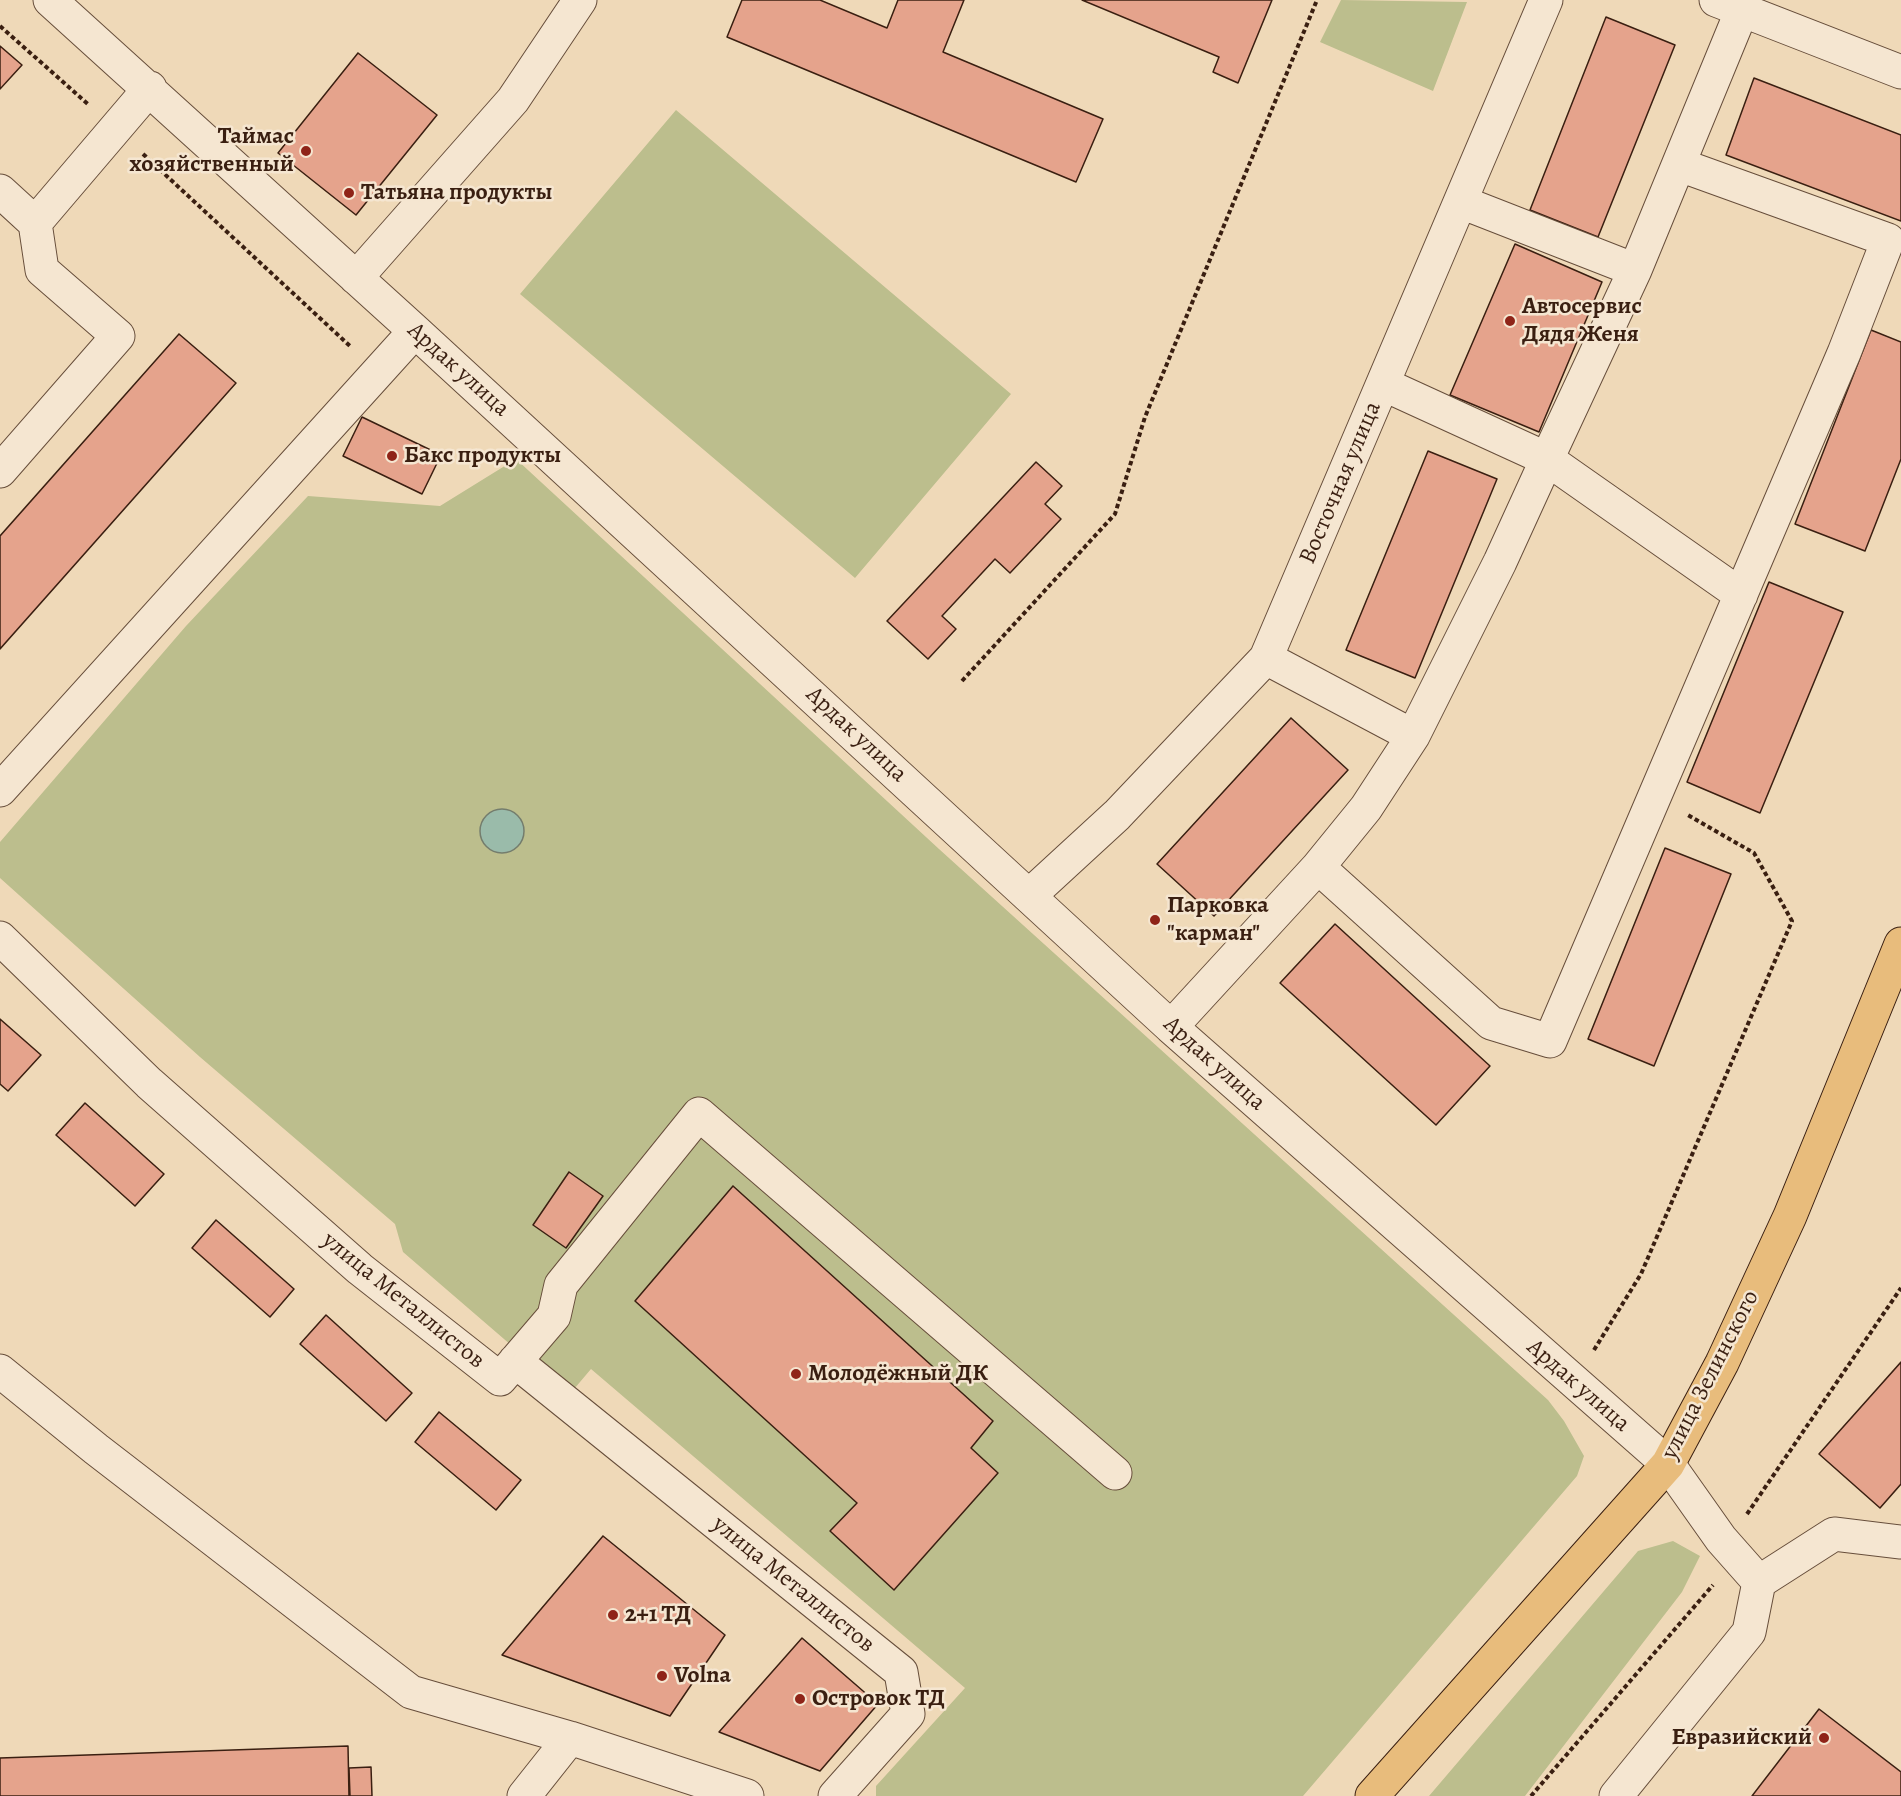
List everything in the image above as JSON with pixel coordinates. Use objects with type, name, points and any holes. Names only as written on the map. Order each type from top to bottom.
[{"type":"main road","name":"улица Зелинского","points":[[1372,1796],[1668,1464],[1722,1363],[1790,1216],[1901,944]]},
{"type":"street","name":"Ардак улица","points":[[50,0],[150,88],[1171,1026],[1668,1464],[1721,1539],[1759,1582]]},
{"type":"street","points":[[356,278],[513,100],[580,0]]},
{"type":"street","name":"Восточная улица","points":[[1030,895],[1117,815],[1266,658],[1546,0]]},
{"type":"street","points":[[1171,1026],[1318,867],[1366,808],[1413,736],[1500,562],[1635,270],[1680,165],[1729,5],[1901,72]]},
{"type":"street","points":[[35,223],[114,127],[150,88]]},
{"type":"street","points":[[1318,867],[1491,1023],[1550,1041],[1844,353],[1888,240],[1680,165]]},
{"type":"street","points":[[0,191],[35,223],[42,270],[118,336],[0,471]]},
{"type":"street","points":[[1461,202],[1635,270]]},
{"type":"street","points":[[0,790],[415,331]]},
{"type":"street","points":[[1383,384],[1547,459],[1741,595]]},
{"type":"street","points":[[1266,658],[1413,736]]},
{"type":"street","name":"улица Металлистов","points":[[0,938],[149,1083],[360,1269],[500,1379],[515,1361],[901,1672],[908,1714],[835,1796]]},
{"type":"street","points":[[515,1361],[554,1316],[561,1285],[699,1114],[1115,1473]]},
{"type":"street","points":[[0,1371],[96,1449],[411,1692],[570,1738],[747,1796]]},
{"type":"street","points":[[1616,1796],[1749,1632],[1759,1582],[1834,1534],[1901,1542]]},
{"type":"street","points":[[524,1796],[570,1738]]},
{"type":"path","points":[[962,681],[1115,514],[1145,417],[1317,0]]},
{"type":"path","points":[[0,26],[114,127],[378,372]]},
{"type":"path","points":[[1574,1383],[1641,1274],[1792,921],[1754,853],[1655,795]]},
{"type":"green space","points":[[1341,0],[1467,2],[1433,91],[1320,42]]},
{"type":"green space","points":[[676,110],[1011,394],[855,578],[520,294]]},
{"type":"green space","points":[[516,459],[939,849],[1548,1400],[1564,1421],[1584,1456],[1577,1476],[1303,1796],[876,1796],[876,1786],[965,1688],[591,1369],[569,1395],[403,1252],[395,1224],[200,1057],[0,878],[0,842],[186,626],[308,496],[440,506]]},
{"type":"green space","points":[[1673,1541],[1700,1556],[1682,1592],[1525,1796],[1429,1796],[1638,1551]]},
{"type":"shaded area","points":[[502,809],[518,815],[524,831],[518,847],[502,853],[486,847],[480,831],[486,815]]},
{"type":"building","points":[[742,0],[820,0],[887,28],[898,0],[964,0],[943,52],[1103,119],[1076,182],[727,37]]},
{"type":"building","points":[[1082,0],[1272,0],[1238,83],[1213,72],[1219,57]]},
{"type":"building","points":[[1606,17],[1675,45],[1598,237],[1530,210]]},
{"type":"building","points":[[0,46],[22,65],[0,89]]},
{"type":"building","points":[[358,53],[437,115],[356,215],[278,153]]},
{"type":"building","points":[[1754,78],[1901,135],[1901,221],[1726,155]]},
{"type":"building","points":[[1515,244],[1602,282],[1539,432],[1450,395]]},
{"type":"building","points":[[1871,330],[1901,342],[1901,459],[1865,551],[1795,524]]},
{"type":"building","points":[[179,334],[236,383],[0,649],[0,536]]},
{"type":"building","name":"Бакс продукты","points":[[362,417],[441,455],[422,494],[343,456]]},
{"type":"building","points":[[1428,451],[1497,479],[1415,678],[1346,650]]},
{"type":"building","points":[[1036,462],[1062,486],[1045,504],[1061,519],[1010,573],[995,559],[942,616],[956,629],[928,659],[887,621]]},
{"type":"building","points":[[1769,582],[1843,612],[1760,813],[1687,782]]},
{"type":"building","points":[[1291,718],[1348,770],[1214,916],[1157,864]]},
{"type":"building","points":[[1665,848],[1731,874],[1654,1066],[1588,1039]]},
{"type":"building","points":[[1335,924],[1490,1066],[1436,1125],[1280,983]]},
{"type":"building","points":[[0,1019],[41,1055],[8,1091],[0,1084]]},
{"type":"building","points":[[85,1103],[164,1174],[135,1206],[56,1135]]},
{"type":"building","points":[[569,1172],[603,1196],[566,1248],[533,1225]]},
{"type":"building","points":[[733,1186],[993,1421],[971,1448],[998,1473],[894,1590],[830,1531],[857,1503],[635,1301]]},
{"type":"building","points":[[216,1220],[294,1289],[270,1317],[192,1248]]},
{"type":"building","points":[[326,1315],[412,1393],[386,1421],[300,1344]]},
{"type":"building","points":[[1901,1362],[1901,1484],[1880,1508],[1819,1454]]},
{"type":"building","points":[[439,1412],[521,1480],[496,1510],[415,1442]]},
{"type":"building","points":[[603,1536],[725,1635],[670,1716],[502,1655]]},
{"type":"building","points":[[802,1638],[878,1704],[820,1771],[719,1732]]},
{"type":"building","points":[[1819,1709],[1901,1772],[1901,1796],[1752,1796]]},
{"type":"building","points":[[348,1746],[349,1796],[0,1796],[0,1758]]},
{"type":"building","points":[[371,1767],[372,1796],[350,1796],[349,1768]]},
{"type":"place","name":"Таймас хозяйственный","points":[[306,151]]},
{"type":"place","name":"Татьяна продукты","points":[[349,193]]},
{"type":"place","name":"Автосервис Дядя Женя","points":[[1510,321]]},
{"type":"place","name":"Бакс продукты","points":[[392,456]]},
{"type":"place","name":"Парковка \"карман\"","points":[[1155,920]]},
{"type":"place","name":"Молодёжный ДК","points":[[796,1374]]},
{"type":"place","name":"2+1 ТД","points":[[613,1615]]},
{"type":"place","name":"Volna","points":[[662,1676]]},
{"type":"place","name":"Островок ТД","points":[[800,1699]]},
{"type":"place","name":"Евразийский","points":[[1824,1738]]}]
